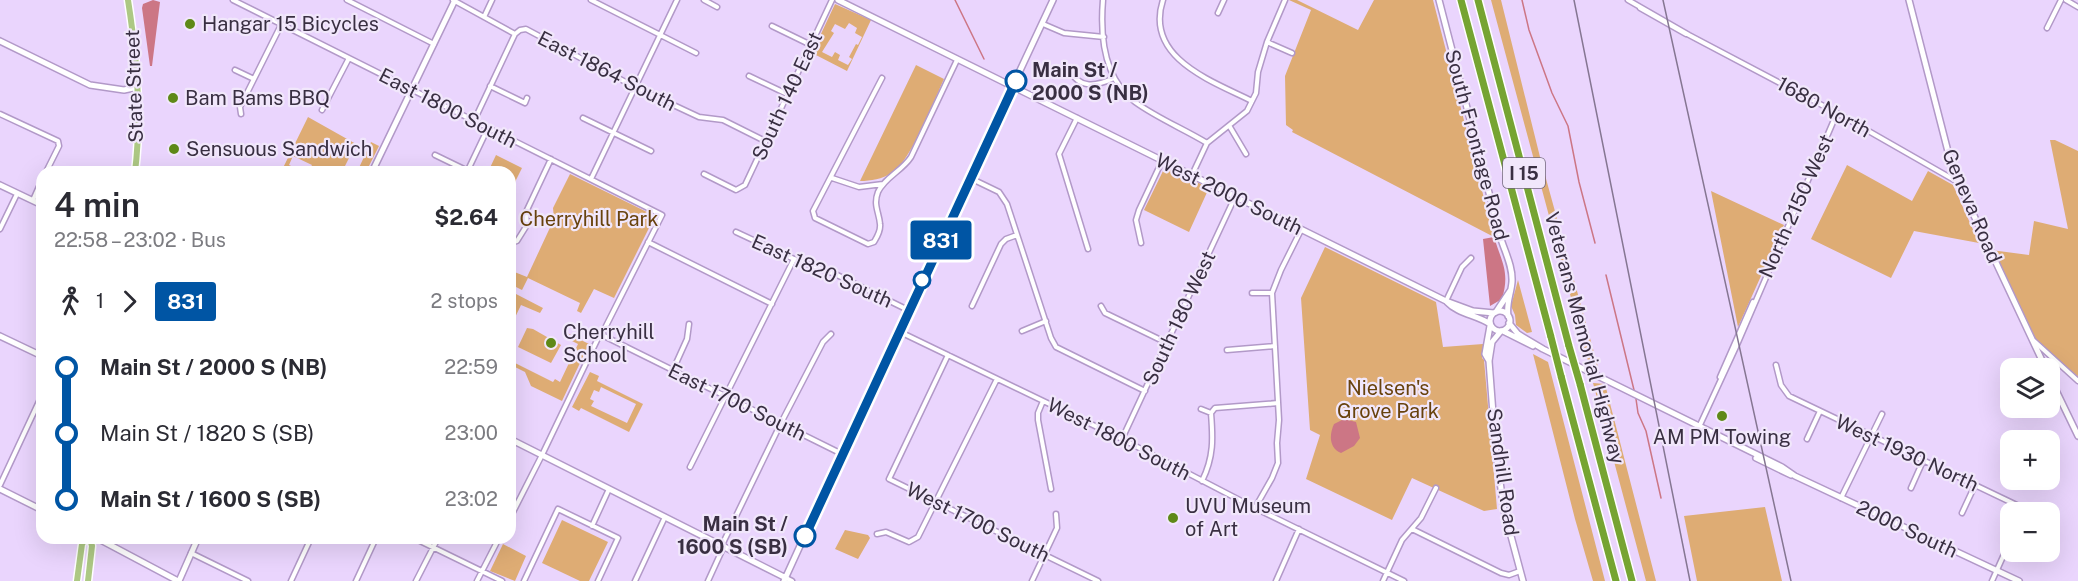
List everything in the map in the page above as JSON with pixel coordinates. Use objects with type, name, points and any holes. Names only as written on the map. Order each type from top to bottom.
[{"type":"highway","name":"Veterans Memorial Highway","points":[[1461,0],[1616,581]]},
{"type":"highway","name":"Veterans Memorial Highway","points":[[1478,0],[1632,581]]},
{"type":"main road","name":"State Street","points":[[128,0],[138,87],[135,166]]},
{"type":"main road","points":[[77,581],[82,544]]},
{"type":"main road","points":[[88,581],[91,544]]},
{"type":"street","name":"East 1800 South","points":[[233,0],[662,215],[648,242]]},
{"type":"street","points":[[347,0],[434,44]]},
{"type":"street","points":[[484,17],[492,0]]},
{"type":"street","points":[[591,0],[696,53]]},
{"type":"street","points":[[591,179],[677,0]]},
{"type":"street","points":[[704,0],[717,7]]},
{"type":"street","name":"South 140 East","points":[[704,174],[736,190],[746,183],[832,0]]},
{"type":"street","name":"West 2000 South","points":[[837,0],[1446,301],[1473,311],[1495,313]]},
{"type":"street","points":[[785,579],[1053,0]]},
{"type":"street","points":[[1103,0],[1107,59],[1114,78],[1136,102],[1208,143]]},
{"type":"street","points":[[1163,0],[1159,19],[1167,44],[1195,72],[1252,101]]},
{"type":"street","points":[[1218,13],[1224,0]]},
{"type":"street","points":[[1192,176],[1208,143],[1247,111],[1256,93],[1258,72],[1267,42],[1285,0]]},
{"type":"street","name":"South Frontage Road","points":[[1439,0],[1510,268],[1511,290],[1508,316]]},
{"type":"street","name":"1680 North","points":[[1628,0],[1651,16],[1837,113],[1957,181]]},
{"type":"street","name":"Geneva Road","points":[[1909,0],[1948,157],[1957,181],[2041,358]]},
{"type":"street","points":[[2047,28],[2061,0]]},
{"type":"street","points":[[2066,0],[2078,7]]},
{"type":"street","points":[[375,166],[454,1]]},
{"type":"street","name":"East 1864 South","points":[[454,1],[516,34],[526,29],[635,87],[699,117],[723,120],[765,141]]},
{"type":"street","points":[[1043,24],[1064,33],[1104,37]]},
{"type":"street","points":[[241,114],[240,107],[281,25]]},
{"type":"street","points":[[772,26],[811,45]]},
{"type":"street","points":[[474,121],[516,34]]},
{"type":"street","points":[[0,41],[90,85],[124,90],[138,87]]},
{"type":"street","points":[[1267,42],[1292,53]]},
{"type":"street","points":[[322,110],[349,58]]},
{"type":"street","points":[[882,78],[814,213],[815,218],[870,244],[874,242],[880,228],[876,204],[878,193],[883,184],[907,163],[957,60]]},
{"type":"street","points":[[1069,69],[1078,81],[1090,85],[1102,84],[1114,78]]},
{"type":"street","points":[[235,70],[254,79]]},
{"type":"street","points":[[749,76],[788,94]]},
{"type":"street","points":[[490,86],[525,103],[527,98]]},
{"type":"street","name":"North 2150 West","points":[[1699,427],[1732,357],[1837,113]]},
{"type":"street","points":[[0,114],[58,141],[59,146],[49,166]]},
{"type":"street","points":[[583,118],[651,151]]},
{"type":"street","points":[[1077,118],[1059,154],[1088,249]]},
{"type":"street","points":[[1230,127],[1246,154]]},
{"type":"street","points":[[470,166],[488,128]]},
{"type":"street","points":[[435,155],[456,166]]},
{"type":"street","points":[[516,238],[527,223],[526,212],[551,159]]},
{"type":"street","points":[[1141,243],[1136,220],[1162,161]]},
{"type":"street","points":[[832,178],[858,187],[883,184]]},
{"type":"street","points":[[970,178],[999,192],[1007,204],[1056,347],[1145,391]]},
{"type":"street","points":[[0,185],[36,202]]},
{"type":"street","points":[[33,200],[36,193]]},
{"type":"street","points":[[0,229],[17,194]]},
{"type":"street","name":"South 180 West","points":[[1122,440],[1235,197]]},
{"type":"street","points":[[1255,508],[1278,463],[1278,403],[1272,293],[1301,230]]},
{"type":"street","name":"East 1820 South","points":[[736,232],[794,259],[835,274],[908,310]]},
{"type":"street","points":[[972,306],[1001,244],[1006,239],[1017,235]]},
{"type":"street","points":[[516,506],[600,334],[648,242],[772,304]]},
{"type":"street","points":[[1446,301],[1462,267],[1470,258]]},
{"type":"street","points":[[690,467],[794,259]]},
{"type":"street","points":[[1511,290],[1490,318],[1490,325],[1495,330],[1543,349]]},
{"type":"street","points":[[1252,293],[1272,293]]},
{"type":"street","name":"West 2000 South","points":[[1446,301],[1451,306],[1481,318],[1490,325]]},
{"type":"street","points":[[1101,306],[1106,313],[1167,343]]},
{"type":"street","points":[[1495,313],[1503,312],[1508,316],[1509,323],[1518,334],[1543,349]]},
{"type":"street","points":[[1022,331],[1046,321]]},
{"type":"street","points":[[1502,331],[1509,323]]},
{"type":"street","points":[[673,370],[687,339],[689,324]]},
{"type":"street","name":"Sandhill Road","points":[[1489,361],[1485,354],[1490,325]]},
{"type":"street","name":"West 1800 South","points":[[898,331],[1404,581]]},
{"type":"street","name":"Sandhill Road","points":[[1502,331],[1492,342],[1489,361],[1496,453],[1504,510],[1523,581]]},
{"type":"street","name":"East 1700 South","points":[[600,334],[843,454]]},
{"type":"street","points":[[708,581],[781,423],[823,342],[831,334]]},
{"type":"street","points":[[0,336],[36,353]]},
{"type":"street","points":[[2031,338],[2078,381]]},
{"type":"street","points":[[1227,350],[1275,346]]},
{"type":"street","name":"2000 South","points":[[1543,349],[1725,440],[1785,473],[2019,581]]},
{"type":"street","name":"West 1700 South","points":[[948,355],[890,479],[1098,581]]},
{"type":"street","name":"West 1930 North","points":[[1776,364],[1781,385],[1788,396],[2007,502]]},
{"type":"street","points":[[877,534],[886,532],[907,542],[918,537],[997,378]]},
{"type":"street","points":[[2060,399],[2078,436]]},
{"type":"street","points":[[1043,401],[1038,420],[1051,489]]},
{"type":"street","points":[[1202,481],[1213,455],[1210,413],[1215,408],[1278,403]]},
{"type":"street","points":[[36,408],[0,487],[36,507]]},
{"type":"street","points":[[1201,409],[1210,413]]},
{"type":"street","points":[[1807,438],[1820,411]]},
{"type":"street","points":[[1841,498],[1882,414]]},
{"type":"street","points":[[516,442],[792,581]]},
{"type":"street","points":[[1911,488],[1923,461]]},
{"type":"street","points":[[1962,513],[1975,485]]},
{"type":"street","points":[[1383,581],[1402,540],[1421,518],[1436,488]]},
{"type":"street","points":[[592,526],[609,489]]},
{"type":"street","points":[[524,581],[558,509],[618,538],[598,581]]},
{"type":"street","points":[[1032,581],[1057,528],[1056,514]]},
{"type":"street","points":[[635,581],[665,516]]},
{"type":"street","points":[[1276,581],[1299,529]]},
{"type":"street","points":[[1412,529],[1501,573],[1509,575],[1521,571]]},
{"type":"street","points":[[108,544],[179,581],[195,544]]},
{"type":"street","points":[[291,581],[308,544]]},
{"type":"street","points":[[356,581],[373,544]]},
{"type":"street","points":[[425,544],[502,581]]},
{"type":"street","points":[[416,581],[435,544]]},
{"type":"street","points":[[477,581],[496,544]]},
{"type":"street","points":[[191,553],[248,581]]},
{"type":"street","points":[[1992,581],[2000,562]]},
{"type":"green space","points":[[1289,0],[1297,0],[1358,30],[1374,0],[1433,0],[1494,237],[1292,132],[1293,130],[1286,125],[1285,76],[1311,10]]},
{"type":"green space","points":[[1491,0],[1501,0],[1540,157],[1598,367],[1588,361]]},
{"type":"green space","points":[[835,4],[871,20],[847,71],[812,53]],"holes":[[[849,23],[857,28],[855,33],[862,37],[849,57],[852,59],[848,65],[838,60],[840,55],[835,52],[832,57],[822,52],[834,33],[831,31],[835,24],[845,29]]]},
{"type":"green space","points":[[916,65],[944,79],[921,130],[907,156],[892,173],[868,181],[860,181]]},
{"type":"green space","points":[[308,117],[356,144],[345,166],[311,166],[293,156],[289,165],[291,166],[284,166]]},
{"type":"green space","points":[[2050,140],[2055,140],[2078,151],[2078,376],[2060,361],[2060,358],[2056,358],[2033,337],[1991,250],[2029,255],[2034,221],[2068,229]]},
{"type":"green space","points":[[371,142],[379,146],[369,166],[360,166]]},
{"type":"green space","points":[[496,155],[522,168],[516,180],[516,166],[491,166]]},
{"type":"green space","points":[[1847,165],[1912,201],[1928,171],[1953,185],[1979,243],[1914,231],[1891,278],[1811,239]]},
{"type":"green space","points":[[1168,168],[1209,188],[1189,232],[1144,210],[1163,171]]},
{"type":"green space","name":"Cherryhill Park","points":[[570,174],[655,216],[614,298],[594,289],[581,313],[577,311],[580,303],[528,278],[522,290],[516,287],[516,273],[527,277],[554,219],[553,208]]},
{"type":"green space","points":[[1711,191],[1784,225],[1738,327]]},
{"type":"green space","name":"Nielsen's Grove Park","points":[[1325,247],[1436,302],[1443,347],[1483,344],[1482,358],[1497,509],[1484,511],[1412,478],[1392,520],[1306,479],[1320,435],[1310,430],[1301,298]]},
{"type":"green space","points":[[1518,280],[1532,332],[1527,333],[1516,325],[1511,306]]},
{"type":"green space","points":[[516,294],[543,308],[540,313],[521,305],[516,315]]},
{"type":"green space","points":[[527,328],[561,345],[551,363],[518,347]]},
{"type":"green space","points":[[567,333],[589,344],[562,401],[531,386],[525,372],[516,368],[516,364],[553,382],[555,379],[560,382],[578,344],[566,335]]},
{"type":"green space","points":[[1533,354],[1548,362],[1605,581],[1593,581]]},
{"type":"green space","points":[[590,372],[599,376],[597,381],[643,404],[629,432],[581,408],[579,411],[572,407]],"holes":[[[601,387],[636,404],[627,423],[591,406],[594,401],[590,399],[594,390],[599,392]]]},
{"type":"green space","points":[[1593,383],[1605,384],[1656,581],[1646,581]]},
{"type":"green space","points":[[1765,507],[1782,581],[1697,581],[1684,516]]},
{"type":"green space","points":[[562,520],[608,542],[589,581],[580,581],[542,563]]},
{"type":"green space","points":[[845,530],[868,535],[870,538],[858,559],[835,549]]},
{"type":"green space","points":[[503,544],[526,556],[515,581],[490,571]]},
{"type":"shaded area","points":[[153,0],[160,2],[152,66],[150,66],[142,8],[143,4]]},
{"type":"shaded area","points":[[1494,237],[1504,268],[1505,282],[1502,299],[1490,306],[1483,239]]},
{"type":"shaded area","points":[[1344,419],[1356,422],[1360,438],[1354,446],[1341,453],[1332,445],[1331,432],[1334,424]]},
{"type":"waterway","points":[[955,0],[984,59]]},
{"type":"waterway","points":[[1522,0],[1529,30],[1552,93],[1568,126],[1579,182],[1595,243]]},
{"type":"waterway","points":[[1606,275],[1634,390]]},
{"type":"waterway","points":[[1636,399],[1638,413],[1646,431],[1661,498]]},
{"type":"railway","points":[[1574,0],[1690,581]]},
{"type":"railway","points":[[1663,0],[1791,581]]},
{"type":"bus line","name":"831","points":[[805,536],[898,331],[1016,81]]},
{"type":"place","name":"Hangar 15 Bicycles","points":[[190,24]]},
{"type":"place","name":"Main St / 2000 S (NB)","points":[[1016,81]]},
{"type":"place","name":"Bam Bams BBQ","points":[[173,98]]},
{"type":"place","name":"Sensuous Sandwich","points":[[174,149]]},
{"type":"place","name":"Cherryhill School","points":[[551,343]]},
{"type":"place","name":"AM PM Towing","points":[[1722,416]]},
{"type":"place","name":"UVU Museum of Art","points":[[1173,518]]},
{"type":"place","name":"Main St / 1600 S (SB)","points":[[805,536]]}]
